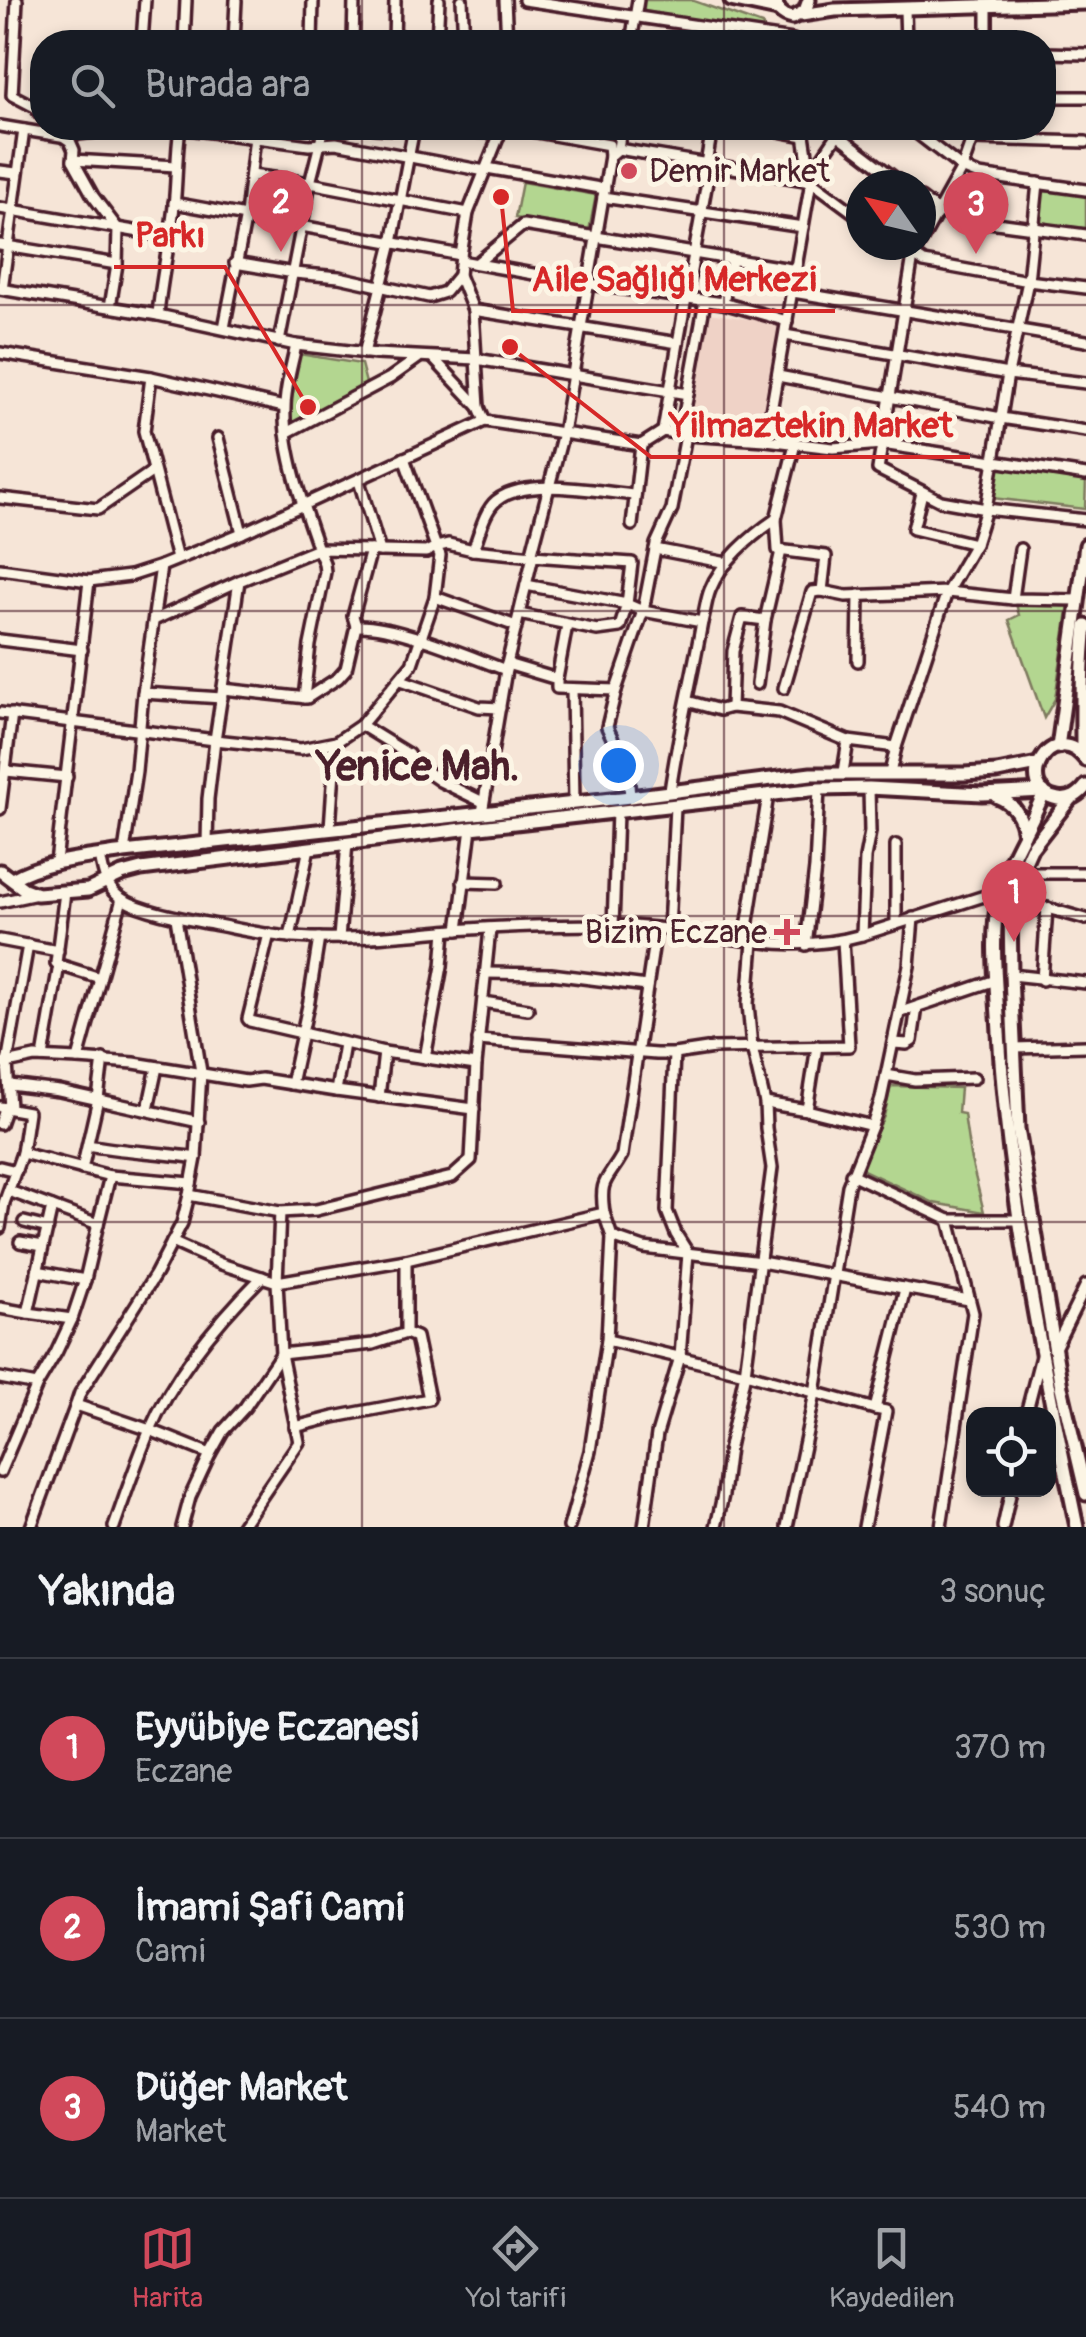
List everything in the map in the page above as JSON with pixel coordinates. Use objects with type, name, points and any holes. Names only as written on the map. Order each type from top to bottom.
[{"type":"main road","points":[[731,0],[777,5],[782,14],[797,17],[835,10],[1086,3]]},
{"type":"main road","points":[[797,17],[808,6],[808,0]]},
{"type":"main road","points":[[1058,747],[1086,544]]},
{"type":"main road","points":[[1085,757],[1086,626]]},
{"type":"main road","points":[[1070,799],[1056,799],[1044,792],[1036,778],[1038,764],[1048,751],[1058,747],[1071,748],[1085,757]]},
{"type":"main road","points":[[6,882],[56,862],[100,855],[384,825],[483,808],[630,797],[777,777],[843,772],[997,772],[1038,764]]},
{"type":"main road","points":[[1077,1527],[1018,1129],[1010,904],[1031,848],[1070,799],[1086,786]]},
{"type":"main road","points":[[0,871],[6,882],[24,890],[37,894],[65,892],[88,890],[141,869],[818,789],[1044,792]]},
{"type":"main road","points":[[1044,792],[1000,891],[996,909],[996,980],[1003,1086],[1020,1220],[1048,1351],[1086,1494]]},
{"type":"main road","points":[[982,794],[1013,806],[1023,825],[1024,837]]},
{"type":"street","points":[[12,95],[17,0]]},
{"type":"street","points":[[143,30],[146,0]]},
{"type":"street","points":[[185,30],[186,0]]},
{"type":"street","points":[[235,30],[236,0]]},
{"type":"street","points":[[312,0],[312,30]]},
{"type":"street","points":[[353,30],[354,0]]},
{"type":"street","points":[[394,30],[395,0]]},
{"type":"street","points":[[438,30],[439,0]]},
{"type":"street","points":[[462,0],[463,30]]},
{"type":"street","points":[[506,0],[507,30]]},
{"type":"street","points":[[524,0],[717,30]]},
{"type":"street","points":[[633,30],[638,0]]},
{"type":"street","points":[[986,7],[987,30]]},
{"type":"street","points":[[905,10],[906,30]]},
{"type":"street","points":[[795,30],[797,17]]},
{"type":"street","points":[[1056,54],[1086,54]]},
{"type":"street","points":[[0,92],[30,102]]},
{"type":"street","points":[[1056,97],[1086,96]]},
{"type":"street","points":[[0,126],[30,131]]},
{"type":"street","points":[[24,130],[6,209],[1,289],[158,315],[296,345],[476,359],[688,394]]},
{"type":"street","points":[[67,140],[93,196],[118,229],[110,307]]},
{"type":"street","points":[[158,315],[179,140]]},
{"type":"street","points":[[224,328],[246,215],[254,140]]},
{"type":"street","points":[[294,140],[319,145],[336,143],[804,228]]},
{"type":"street","points":[[279,342],[320,140]]},
{"type":"street","points":[[364,353],[392,243],[412,140]]},
{"type":"street","points":[[485,421],[479,407],[474,310],[459,275],[468,213],[498,140]]},
{"type":"street","points":[[585,140],[609,144],[614,152]]},
{"type":"street","points":[[361,725],[483,808],[507,667],[563,433],[604,193],[618,140]]},
{"type":"street","points":[[662,431],[696,255],[711,140]]},
{"type":"street","points":[[766,440],[804,228],[810,179],[805,140]]},
{"type":"street","points":[[810,179],[834,140]]},
{"type":"street","points":[[850,140],[886,170]]},
{"type":"street","points":[[926,140],[962,168],[979,175],[1086,190]]},
{"type":"street","points":[[936,215],[962,168],[972,140]]},
{"type":"street","points":[[1010,140],[1086,142]]},
{"type":"street","points":[[614,152],[810,179],[846,207]]},
{"type":"street","points":[[73,160],[176,166]]},
{"type":"street","points":[[0,171],[16,173]]},
{"type":"street","points":[[251,175],[468,213]]},
{"type":"street","points":[[890,773],[947,592],[975,544],[986,509],[1028,282],[1038,183]]},
{"type":"street","points":[[174,203],[589,284],[723,303],[787,322]]},
{"type":"street","points":[[6,209],[169,237]]},
{"type":"street","points":[[938,211],[952,217],[1086,236]]},
{"type":"street","points":[[477,263],[524,225],[797,270]]},
{"type":"street","points":[[4,246],[117,264]]},
{"type":"street","points":[[723,303],[732,260]]},
{"type":"street","points":[[912,260],[878,469],[941,501],[1086,520]]},
{"type":"street","points":[[920,260],[1028,282],[1086,288]]},
{"type":"street","points":[[235,262],[429,296],[445,292],[459,275]]},
{"type":"street","points":[[793,292],[1086,341]]},
{"type":"street","points":[[630,797],[628,772],[607,728],[643,610],[655,549],[672,509],[705,301]]},
{"type":"street","points":[[474,310],[678,343]]},
{"type":"street","points":[[785,334],[1008,374],[1086,383]]},
{"type":"street","points":[[296,345],[284,407],[286,433],[302,505],[325,572],[304,698]]},
{"type":"street","points":[[0,353],[151,377],[284,407]]},
{"type":"street","points":[[286,433],[390,378],[420,357]]},
{"type":"street","points":[[433,358],[479,407]]},
{"type":"street","points":[[778,376],[1086,432]]},
{"type":"street","points":[[151,377],[144,431],[176,559]]},
{"type":"street","points":[[0,570],[89,581],[130,576],[242,533],[485,421],[641,445],[662,431],[833,448],[882,444],[1086,475]]},
{"type":"street","points":[[218,438],[242,533]]},
{"type":"street","points":[[795,444],[776,519],[778,550],[826,556],[822,592]]},
{"type":"street","points":[[632,525],[641,445]]},
{"type":"street","points":[[0,713],[301,749],[336,742],[361,725],[412,664],[435,596],[440,555],[404,458]]},
{"type":"street","points":[[0,498],[98,508],[153,471]]},
{"type":"street","points":[[143,693],[304,698],[338,678],[346,670],[356,626],[353,616],[375,550],[359,480]]},
{"type":"street","points":[[473,550],[496,501],[529,488],[548,486],[634,496]]},
{"type":"street","points":[[922,493],[913,529],[975,544]]},
{"type":"street","points":[[670,791],[710,589],[726,563],[776,519]]},
{"type":"street","points":[[154,620],[318,549],[426,552],[448,544],[473,550],[632,563],[620,627],[596,630],[520,614]]},
{"type":"street","points":[[655,549],[726,563]]},
{"type":"street","points":[[1013,599],[1020,550]]},
{"type":"street","points":[[757,684],[765,620],[781,551]]},
{"type":"street","points":[[124,852],[162,566]]},
{"type":"street","points":[[56,862],[89,581]]},
{"type":"street","points":[[206,844],[215,740],[238,581]]},
{"type":"street","points":[[526,585],[702,622]]},
{"type":"street","points":[[784,688],[812,592],[947,592],[1078,600]]},
{"type":"street","points":[[858,660],[859,595]]},
{"type":"street","points":[[435,596],[516,626]]},
{"type":"street","points":[[731,707],[733,650],[742,617],[765,620]]},
{"type":"street","points":[[567,624],[557,688],[616,690]]},
{"type":"street","points":[[356,626],[370,626],[557,679]]},
{"type":"street","points":[[0,640],[82,650]]},
{"type":"street","points":[[401,680],[479,707],[500,708]]},
{"type":"street","points":[[572,689],[574,802]]},
{"type":"street","points":[[687,702],[720,710],[731,707],[778,712],[848,741],[896,747]]},
{"type":"street","points":[[0,808],[12,714]]},
{"type":"street","points":[[843,772],[848,741]]},
{"type":"street","points":[[330,828],[336,742]]},
{"type":"street","points":[[6,772],[67,777]]},
{"type":"street","points":[[862,935],[870,832],[869,788]]},
{"type":"street","points":[[806,944],[815,868],[818,789]]},
{"type":"street","points":[[716,1527],[745,1373],[772,1168],[748,1004],[749,941],[768,795]]},
{"type":"street","points":[[669,929],[675,806]]},
{"type":"street","points":[[613,926],[618,812]]},
{"type":"street","points":[[458,930],[471,828]]},
{"type":"street","points":[[339,938],[347,843]]},
{"type":"street","points":[[896,846],[896,924]]},
{"type":"street","points":[[290,937],[308,848]]},
{"type":"street","points":[[100,855],[105,882],[122,900],[176,918],[290,937],[613,926],[806,944],[862,935],[1000,891]]},
{"type":"street","points":[[1019,873],[1086,873]]},
{"type":"street","points":[[463,882],[497,883]]},
{"type":"street","points":[[43,1057],[65,892]]},
{"type":"street","points":[[0,902],[37,894]]},
{"type":"street","points":[[78,1059],[122,900]]},
{"type":"street","points":[[1010,904],[1047,908],[1086,919]]},
{"type":"street","points":[[1042,980],[1047,908]]},
{"type":"street","points":[[32,1527],[80,1393],[155,1275],[182,1223],[189,1195],[196,1158],[201,1072],[176,918]]},
{"type":"street","points":[[787,1527],[851,1174],[872,1126],[894,1043],[909,966],[913,918]]},
{"type":"street","points":[[569,1527],[590,1451],[607,1340],[612,1236],[601,1189],[622,1154],[656,928]]},
{"type":"street","points":[[189,1195],[280,1212],[316,1210],[452,1177],[471,1160],[490,929]]},
{"type":"street","points":[[425,1058],[442,966],[444,931]]},
{"type":"street","points":[[269,934],[248,1019],[344,1044],[476,1065]]},
{"type":"street","points":[[291,1084],[320,938]]},
{"type":"street","points":[[0,940],[58,951]]},
{"type":"street","points":[[478,1040],[674,1054],[752,1046],[849,1046],[843,940]]},
{"type":"street","points":[[0,1124],[10,1085],[3,1063],[28,945]]},
{"type":"street","points":[[58,965],[100,978]]},
{"type":"street","points":[[485,973],[551,974],[647,986]]},
{"type":"street","points":[[1011,975],[1086,984]]},
{"type":"street","points":[[900,1012],[996,980]]},
{"type":"street","points":[[483,1002],[528,1009]]},
{"type":"street","points":[[894,1043],[912,1040],[917,1007]]},
{"type":"street","points":[[336,1092],[344,1044]]},
{"type":"street","points":[[807,1110],[817,1046]]},
{"type":"street","points":[[1014,1048],[1086,1046]]},
{"type":"street","points":[[379,1097],[384,1052]]},
{"type":"street","points":[[644,1527],[657,1434],[680,1357],[688,1253],[667,1211],[674,1054]]},
{"type":"street","points":[[3,1063],[43,1057],[102,1059],[474,1108]]},
{"type":"street","points":[[82,1170],[98,1099],[102,1059]]},
{"type":"street","points":[[148,1109],[158,1067]]},
{"type":"street","points":[[886,1075],[915,1080],[974,1078]]},
{"type":"street","points":[[10,1085],[98,1099],[199,1122]]},
{"type":"street","points":[[765,1103],[872,1126]]},
{"type":"street","points":[[0,1228],[2,1202],[22,1152],[28,1112],[5,1108]]},
{"type":"street","points":[[88,1146],[196,1158]]},
{"type":"street","points":[[22,1152],[110,1176],[191,1183]]},
{"type":"street","points":[[0,1167],[16,1172]]},
{"type":"street","points":[[851,1174],[949,1220],[1020,1220]]},
{"type":"street","points":[[0,1472],[36,1385],[72,1319],[110,1176]]},
{"type":"street","points":[[9,1191],[98,1224]]},
{"type":"street","points":[[28,1314],[52,1207]]},
{"type":"street","points":[[241,1527],[300,1442],[281,1354],[277,1282],[280,1212]]},
{"type":"street","points":[[172,1242],[221,1264],[277,1282],[406,1260],[604,1213]]},
{"type":"street","points":[[941,1527],[973,1314],[949,1220]]},
{"type":"street","points":[[24,1222],[48,1228]]},
{"type":"street","points":[[612,1236],[644,1248],[761,1262],[969,1300]]},
{"type":"street","points":[[20,1242],[43,1246]]},
{"type":"street","points":[[406,1260],[406,1332]]},
{"type":"street","points":[[38,1272],[85,1280]]},
{"type":"street","points":[[114,1527],[150,1430],[181,1375],[231,1308],[262,1276]]},
{"type":"street","points":[[1028,1407],[1048,1351],[1086,1285]]},
{"type":"street","points":[[875,1409],[905,1289]]},
{"type":"street","points":[[0,1308],[72,1319]]},
{"type":"street","points":[[182,1527],[190,1498],[223,1431],[245,1407],[281,1354],[374,1344],[406,1332],[416,1337],[429,1399],[295,1427]]},
{"type":"street","points":[[607,1340],[886,1411],[864,1527]]},
{"type":"street","points":[[0,1378],[36,1385]]},
{"type":"street","points":[[76,1406],[210,1454]]},
{"type":"street","points":[[1003,1527],[1009,1497]]},
{"type":"shaded area","points":[[708,313],[783,324],[764,436],[689,428]]},
{"type":"green space","points":[[644,0],[691,0],[762,25],[765,30],[744,30],[644,11]]},
{"type":"green space","points":[[522,182],[596,195],[589,231],[515,218]]},
{"type":"green space","points":[[1041,191],[1086,195],[1086,231],[1037,227]]},
{"type":"green space","points":[[299,354],[361,364],[367,387],[287,427]]},
{"type":"green space","points":[[997,466],[1086,480],[1085,509],[992,498]]},
{"type":"green space","points":[[1016,604],[1069,604],[1055,699],[1044,718],[1009,620],[1019,615]]},
{"type":"green space","points":[[891,1086],[960,1088],[958,1113],[964,1114],[984,1212],[934,1203],[863,1170]]},
{"type":"place","name":"Demir Market","points":[[629,171]]},
{"type":"place","name":"Aile Sağlığı Merkezi","points":[[501,197]]},
{"type":"place","name":"İmami Şafi Cami","points":[[281,252]]},
{"type":"place","name":"Düğer Market","points":[[976,254]]},
{"type":"place","name":"Yilmaztekin Market","points":[[510,347]]},
{"type":"place","name":"Parkı","points":[[308,407]]},
{"type":"place","name":"Bizim Eczane","points":[[787,932]]},
{"type":"place","name":"Eyyübiye Eczanesi","points":[[1014,942]]},
{"type":"district","name":"Yenice Mah.","points":[[418,765]]}]
